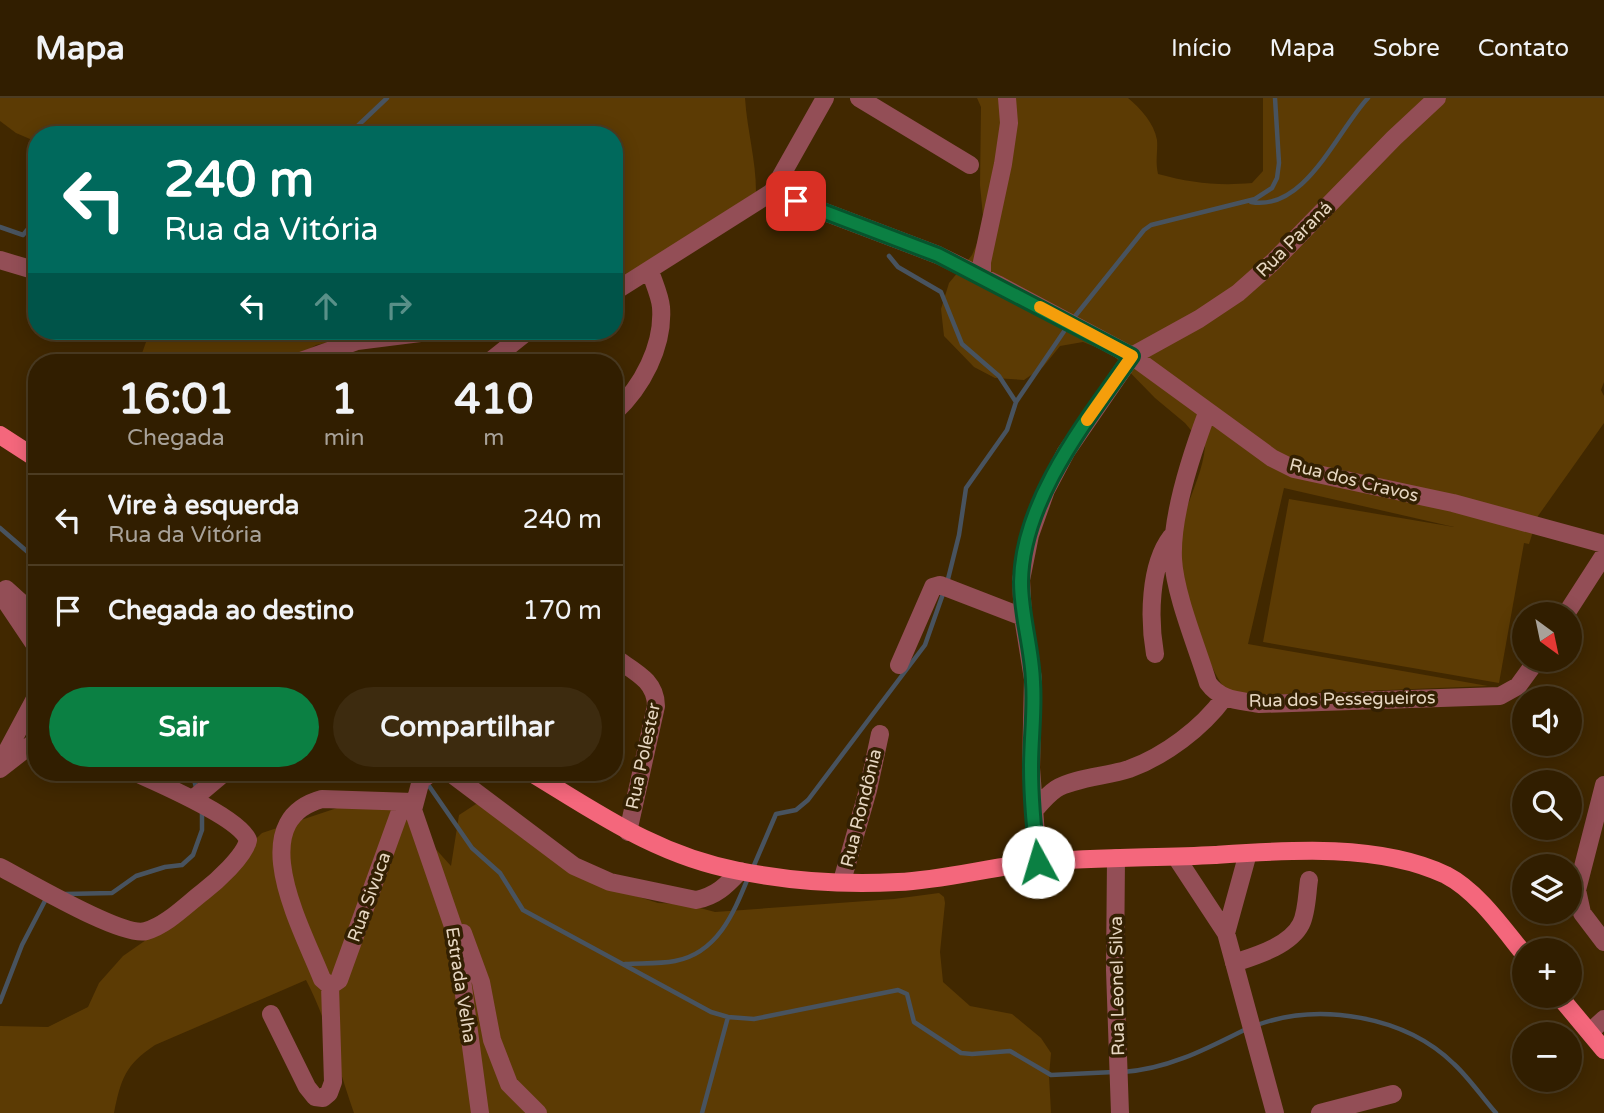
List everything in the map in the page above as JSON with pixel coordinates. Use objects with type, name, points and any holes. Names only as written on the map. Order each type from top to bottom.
[{"type":"main road","points":[[0,435],[28,453]]},
{"type":"main road","points":[[545,781],[628,832],[660,849],[695,861],[740,871],[842,881],[899,882],[1038,862],[1248,853],[1330,851],[1402,860],[1447,876],[1465,888],[1512,941]]},
{"type":"main road","points":[[1569,1008],[1604,1051]]},
{"type":"street","points":[[623,287],[772,192],[825,98]]},
{"type":"street","points":[[859,98],[970,165]]},
{"type":"street","points":[[982,276],[982,262],[1009,123],[1007,98]]},
{"type":"street","name":"Rua Paraná","points":[[1132,356],[1199,319],[1238,293],[1273,262],[1394,138],[1437,98]]},
{"type":"street","name":"Rua dos Cravos","points":[[772,192],[938,255],[982,276],[1132,356],[1272,458],[1294,469],[1453,503],[1604,544]]},
{"type":"street","points":[[0,260],[28,268]]},
{"type":"street","points":[[623,404],[632,394],[661,335],[661,304],[650,271]]},
{"type":"street","points":[[320,354],[365,340]]},
{"type":"street","points":[[499,354],[517,340]]},
{"type":"street","points":[[1038,862],[1033,812],[1033,679],[1023,617],[1021,580],[1030,535],[1046,490],[1066,452],[1132,356]]},
{"type":"street","name":"Rua dos Pessegueiros","points":[[1207,412],[1194,447],[1175,531],[1173,561],[1176,580],[1208,683],[1215,692],[1224,698],[1259,704],[1500,696],[1518,686],[1528,672]]},
{"type":"street","points":[[1155,654],[1151,626],[1152,594],[1167,542],[1175,531]]},
{"type":"street","points":[[1574,602],[1604,555]]},
{"type":"street","points":[[0,583],[28,609]]},
{"type":"street","points":[[899,664],[933,587],[940,585],[1023,617]]},
{"type":"street","points":[[0,593],[28,635]]},
{"type":"street","name":"Rua Polester","points":[[623,663],[649,682],[656,693],[656,706],[628,832]]},
{"type":"street","points":[[1033,812],[1059,787],[1131,768],[1151,759],[1181,740],[1212,714],[1224,698]]},
{"type":"street","points":[[0,766],[28,712]]},
{"type":"street","name":"Rua Rondônia","points":[[842,881],[868,790],[880,734]]},
{"type":"street","points":[[0,766],[28,746]]},
{"type":"street","points":[[0,867],[120,929],[145,932],[168,919],[216,882],[248,844],[247,835],[242,830],[193,799],[154,781]]},
{"type":"street","points":[[193,799],[214,781]]},
{"type":"street","points":[[408,802],[423,781]]},
{"type":"street","points":[[461,781],[547,848],[574,866],[610,882],[696,900],[708,898],[721,891],[740,871]]},
{"type":"street","points":[[1604,785],[1598,830],[1577,890],[1582,913],[1604,942]]},
{"type":"street","points":[[271,1014],[307,1087],[315,1097],[323,1098],[329,1093],[333,1082],[330,986],[322,979],[286,887],[281,862],[283,832],[298,810],[308,803],[322,799],[408,802]]},
{"type":"street","points":[[408,802],[446,878],[481,982],[492,1040],[509,1084],[537,1113]]},
{"type":"street","name":"Rua Sivuca","points":[[330,986],[339,980],[408,802]]},
{"type":"street","name":"Estrada Velha","points":[[408,802],[456,934],[480,1113]]},
{"type":"street","points":[[1226,933],[1248,853]]},
{"type":"street","points":[[1176,857],[1226,933],[1275,1113]]},
{"type":"street","name":"Rua Leonel Silva","points":[[1116,858],[1115,970],[1120,1113]]},
{"type":"street","points":[[1234,963],[1283,942],[1293,934],[1301,924],[1309,880]]},
{"type":"street","points":[[1590,1032],[1604,1019]]},
{"type":"street","points":[[1320,1113],[1393,1094]]},
{"type":"shaded area","points":[[0,98],[745,98],[756,192],[623,278],[623,126],[28,126],[28,138],[0,121]]},
{"type":"shaded area","points":[[977,98],[1128,98],[1153,128],[1157,140],[1158,174],[1193,182],[1228,184],[1252,183],[1263,171],[1263,98],[1604,98],[1604,382],[1601,390],[1604,396],[1604,423],[1538,516],[1529,544],[1524,543],[1499,683],[1263,642],[1289,499],[1454,527],[1284,488],[1248,644],[1488,686],[1242,696],[1227,690],[1219,680],[1202,643],[1179,557],[1180,531],[1205,447],[1185,423],[1155,398],[1111,353],[1083,342],[1060,346],[1043,367],[1024,380],[995,378],[974,367],[944,336],[941,309],[949,283],[972,255],[984,227],[980,185],[981,107]]},
{"type":"shaded area","points":[[147,340],[338,340],[316,345],[302,354],[142,354]]},
{"type":"shaded area","points":[[349,804],[392,808],[415,826],[451,866],[459,815],[476,804],[486,805],[611,888],[658,903],[685,904],[715,912],[894,899],[939,893],[944,897],[945,903],[940,952],[943,982],[970,1006],[1012,1014],[1041,1038],[1051,1053],[1051,1113],[354,1113],[327,1029],[306,980],[155,1045],[137,1059],[126,1074],[114,1113],[0,1113],[0,1026],[48,1027],[88,1007],[99,983],[123,956],[169,924],[262,833]]},
{"type":"waterway","points":[[357,126],[387,98]]},
{"type":"waterway","points":[[1072,320],[1144,230],[1151,225],[1255,199],[1272,188],[1277,178],[1279,163],[1275,98]]},
{"type":"waterway","points":[[1251,202],[1270,202],[1288,195],[1304,182],[1368,98]]},
{"type":"waterway","points":[[0,227],[23,235],[28,229]]},
{"type":"waterway","points":[[889,256],[898,267],[941,292],[962,344],[999,376],[1016,402]]},
{"type":"waterway","points":[[947,583],[959,535],[966,488],[1007,430],[1016,402],[1067,327]]},
{"type":"waterway","points":[[0,528],[28,552]]},
{"type":"waterway","points":[[752,870],[776,814],[796,810],[808,800],[925,645],[944,591]]},
{"type":"waterway","points":[[194,781],[197,791]]},
{"type":"waterway","points":[[427,783],[472,848],[500,873],[523,910],[711,1012],[728,1017],[754,1019],[898,990],[907,994],[914,1022],[961,1053],[1010,1051],[1051,1075],[1114,1072]]},
{"type":"waterway","points":[[65,894],[112,893],[136,876],[182,865],[193,855],[202,830],[202,809]]},
{"type":"waterway","points":[[625,964],[675,961],[690,957],[703,949],[730,917],[748,878]]},
{"type":"waterway","points":[[0,1002],[22,945],[47,897]]},
{"type":"waterway","points":[[1257,1025],[1307,1015],[1361,1018],[1387,1025],[1411,1034],[1454,1064],[1496,1113]]},
{"type":"waterway","points":[[702,1113],[728,1017]]},
{"type":"waterway","points":[[1123,1072],[1172,1062],[1248,1028]]},
{"type":"slow traffic","points":[[1040,307],[1132,356],[1087,420]]},
{"type":"route","points":[[796,201],[938,255],[1132,356],[1066,452],[1046,490],[1030,535],[1021,580],[1023,617],[1034,695],[1031,768],[1038,862]]}]
